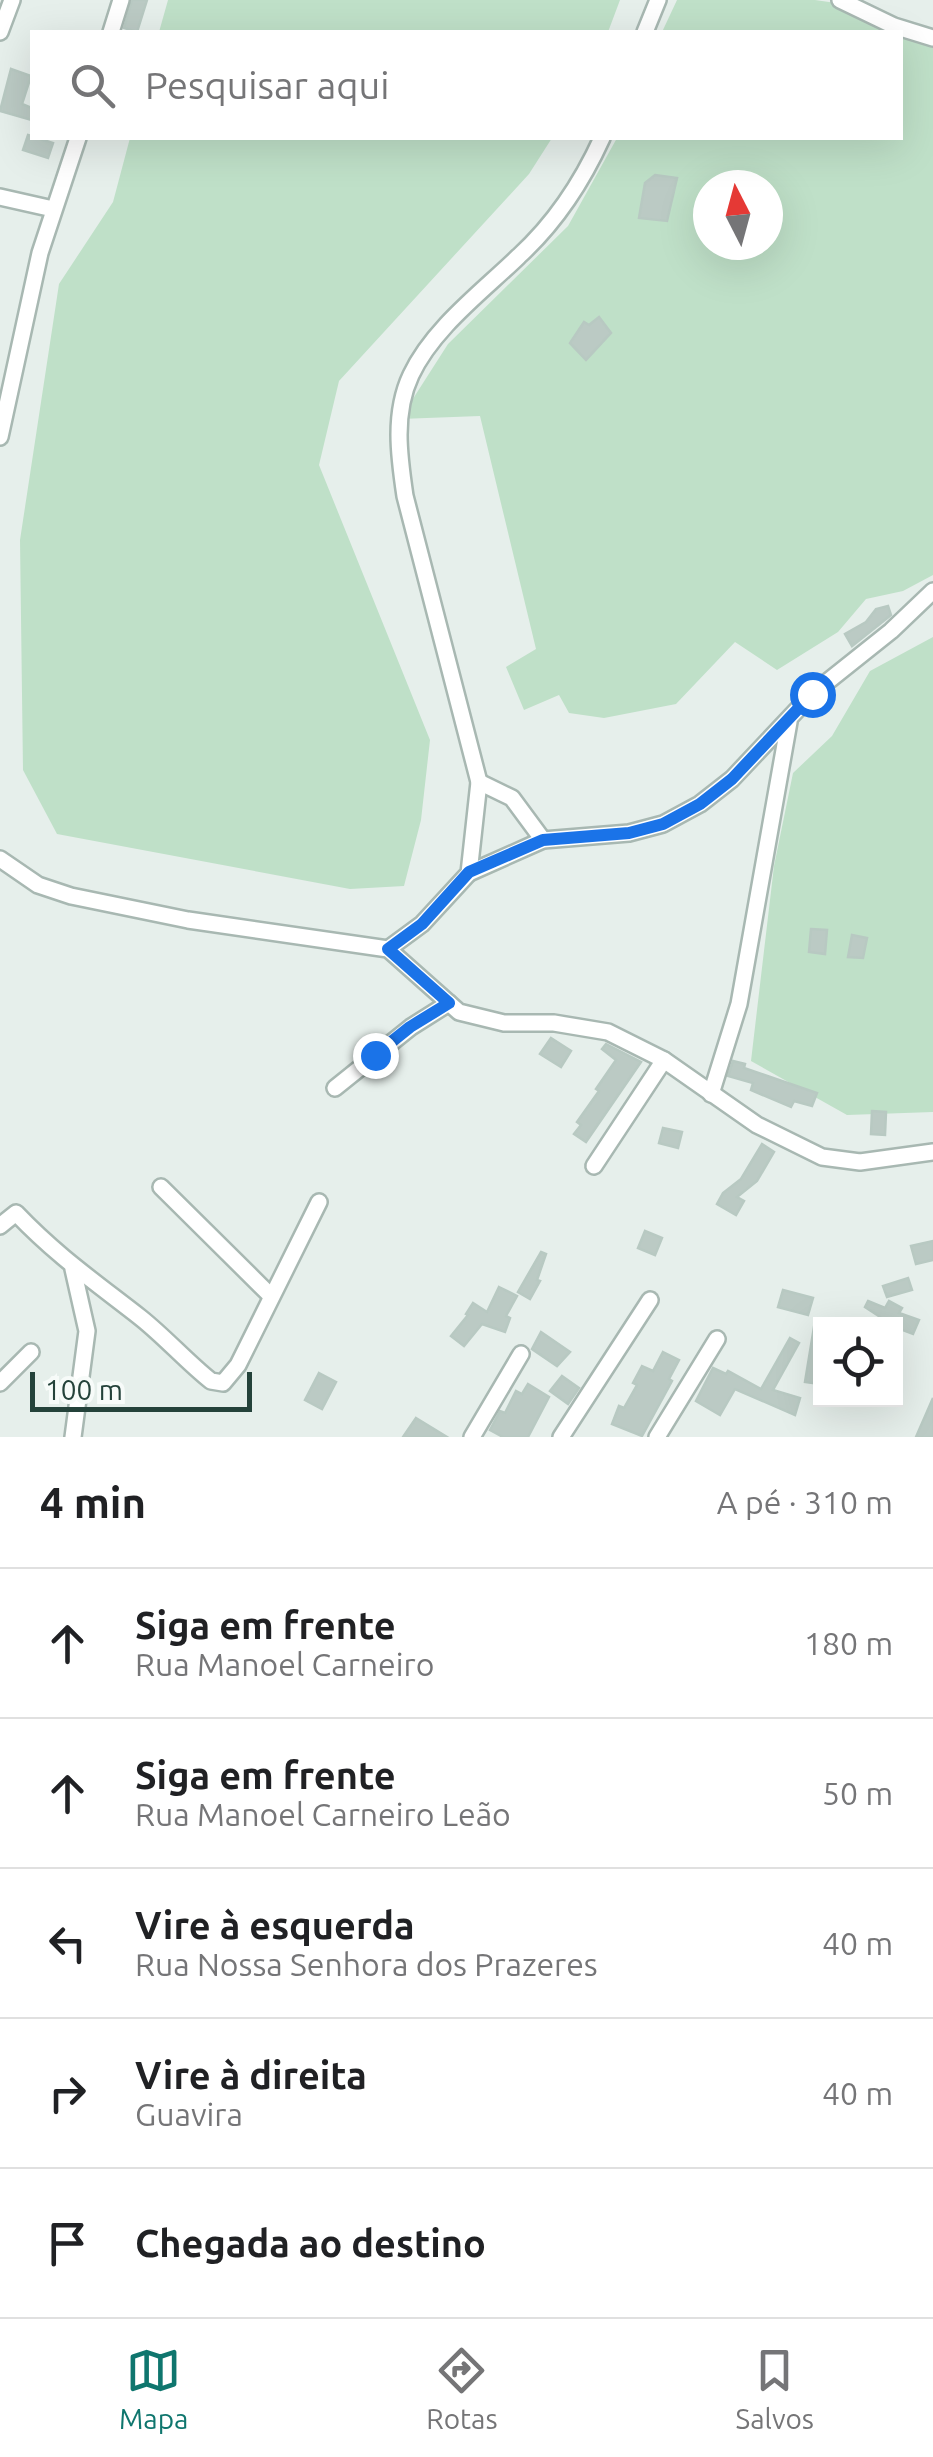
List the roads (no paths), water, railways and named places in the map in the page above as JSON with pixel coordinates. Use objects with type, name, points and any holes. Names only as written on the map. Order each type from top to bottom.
[{"type":"street","points":[[0,32],[12,0]]},
{"type":"street","points":[[112,30],[121,0]]},
{"type":"street","points":[[646,30],[658,0]]},
{"type":"street","points":[[840,0],[894,26],[933,38]]},
{"type":"street","points":[[0,437],[17,349],[53,209],[77,140]]},
{"type":"street","points":[[469,872],[479,782],[405,496],[398,448],[400,410],[411,375],[431,345],[553,221],[601,140]]},
{"type":"street","points":[[0,197],[53,209]]},
{"type":"street","points":[[388,949],[422,924],[469,872],[543,840],[603,838],[663,824],[700,804],[732,779],[812,694],[891,631],[933,591]]},
{"type":"street","points":[[711,1094],[740,1004],[788,722]]},
{"type":"street","points":[[479,782],[512,798],[543,840]]},
{"type":"street","points":[[0,859],[38,885],[71,896],[188,920],[388,949],[459,1012],[504,1023],[554,1023],[608,1032],[664,1060],[756,1125],[822,1157],[860,1162],[933,1152]]},
{"type":"street","points":[[336,1088],[410,1027],[449,1003]]},
{"type":"street","points":[[594,1166],[664,1060]]},
{"type":"street","points":[[162,1188],[271,1296]]},
{"type":"street","points":[[0,1226],[16,1213],[72,1267],[158,1332],[211,1381],[223,1383],[238,1364],[320,1202]]},
{"type":"street","points":[[72,1267],[87,1331],[73,1437]]},
{"type":"street","points":[[561,1437],[650,1300]]},
{"type":"street","points":[[657,1437],[716,1339]]},
{"type":"street","points":[[0,1383],[31,1352]]},
{"type":"street","points":[[472,1437],[521,1354]]}]
